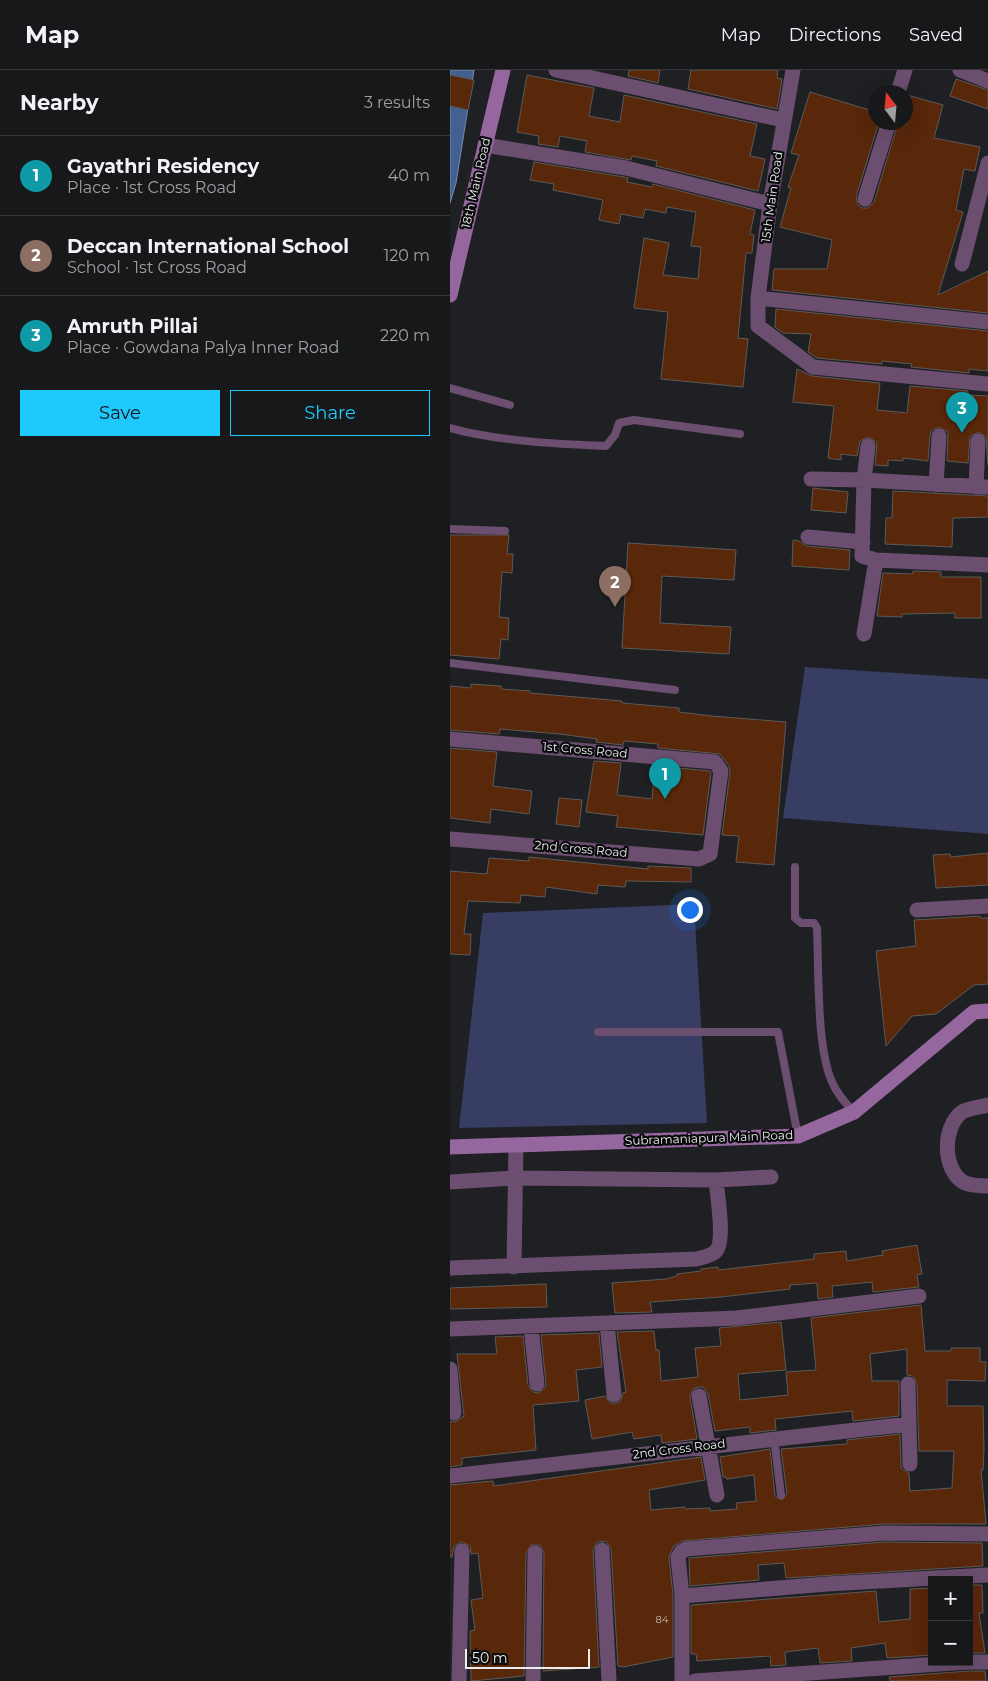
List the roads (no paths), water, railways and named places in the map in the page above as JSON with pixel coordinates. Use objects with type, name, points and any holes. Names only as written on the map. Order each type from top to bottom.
[{"type":"main road","name":"18th Main Road","points":[[450,295],[503,70]]},
{"type":"main road","name":"Subramaniapura Main Road","points":[[450,1147],[798,1136],[854,1112],[974,1012],[988,1010]]},
{"type":"street","points":[[556,70],[783,120]]},
{"type":"street","name":"15th Main Road","points":[[793,70],[770,204],[758,298],[758,326],[814,367],[988,384]]},
{"type":"street","points":[[900,85],[905,70]]},
{"type":"street","points":[[960,70],[988,81]]},
{"type":"street","points":[[865,199],[887,130]]},
{"type":"street","points":[[485,146],[626,168],[770,204]]},
{"type":"street","points":[[962,264],[988,163]]},
{"type":"street","points":[[758,298],[988,322]]},
{"type":"street","points":[[936,485],[939,436]]},
{"type":"street","points":[[811,479],[982,487],[978,441]]},
{"type":"street","points":[[868,446],[864,480],[862,556],[876,560],[988,565]]},
{"type":"street","points":[[808,537],[863,542]]},
{"type":"street","points":[[864,634],[876,560]]},
{"type":"street","name":"1st Cross Road","points":[[450,739],[715,762],[721,771],[710,854]]},
{"type":"street","name":"2nd Cross Road","points":[[450,839],[699,859],[710,854]]},
{"type":"street","points":[[918,910],[988,906]]},
{"type":"street","points":[[988,1105],[962,1112],[950,1127],[947,1144],[952,1171],[964,1182],[976,1186],[988,1186]]},
{"type":"street","points":[[514,1267],[516,1145]]},
{"type":"street","points":[[450,1182],[515,1178],[716,1180],[772,1177]]},
{"type":"street","points":[[450,1268],[514,1267],[697,1258],[715,1253],[721,1242],[716,1180]]},
{"type":"street","points":[[450,1329],[737,1318],[919,1296]]},
{"type":"street","points":[[607,1323],[614,1396]]},
{"type":"street","points":[[531,1326],[537,1384]]},
{"type":"street","points":[[450,1370],[454,1414]]},
{"type":"street","points":[[908,1384],[910,1464]]},
{"type":"street","points":[[700,1396],[717,1496]]},
{"type":"street","name":"2nd Cross Road","points":[[450,1476],[909,1424]]},
{"type":"street","points":[[682,1681],[682,1596],[678,1557],[680,1552],[686,1548],[885,1532],[988,1534]]},
{"type":"street","points":[[602,1550],[609,1681]]},
{"type":"street","points":[[458,1681],[462,1551]]},
{"type":"street","points":[[533,1681],[535,1553]]},
{"type":"street","points":[[682,1596],[827,1584],[988,1575]]},
{"type":"street","points":[[973,1662],[988,1662]]},
{"type":"street","points":[[695,1681],[928,1665]]},
{"type":"lane","points":[[450,388],[510,404]]},
{"type":"lane","points":[[450,428],[468,433],[574,445],[606,446],[615,435],[619,423],[634,420],[740,434]]},
{"type":"lane","points":[[450,529],[504,531]]},
{"type":"lane","points":[[450,663],[675,690]]},
{"type":"lane","points":[[795,867],[795,918],[801,922],[814,923],[817,928],[825,1058],[832,1083],[842,1100],[854,1112]]},
{"type":"lane","points":[[598,1032],[778,1032],[798,1136]]},
{"type":"lane","points":[[774,1438],[781,1495]]},
{"type":"place","name":"Amruth Pillai","points":[[962,433]]},
{"type":"place","name":"Deccan International School","points":[[615,607]]},
{"type":"place","name":"Gayathri Residency","points":[[665,799]]}]
